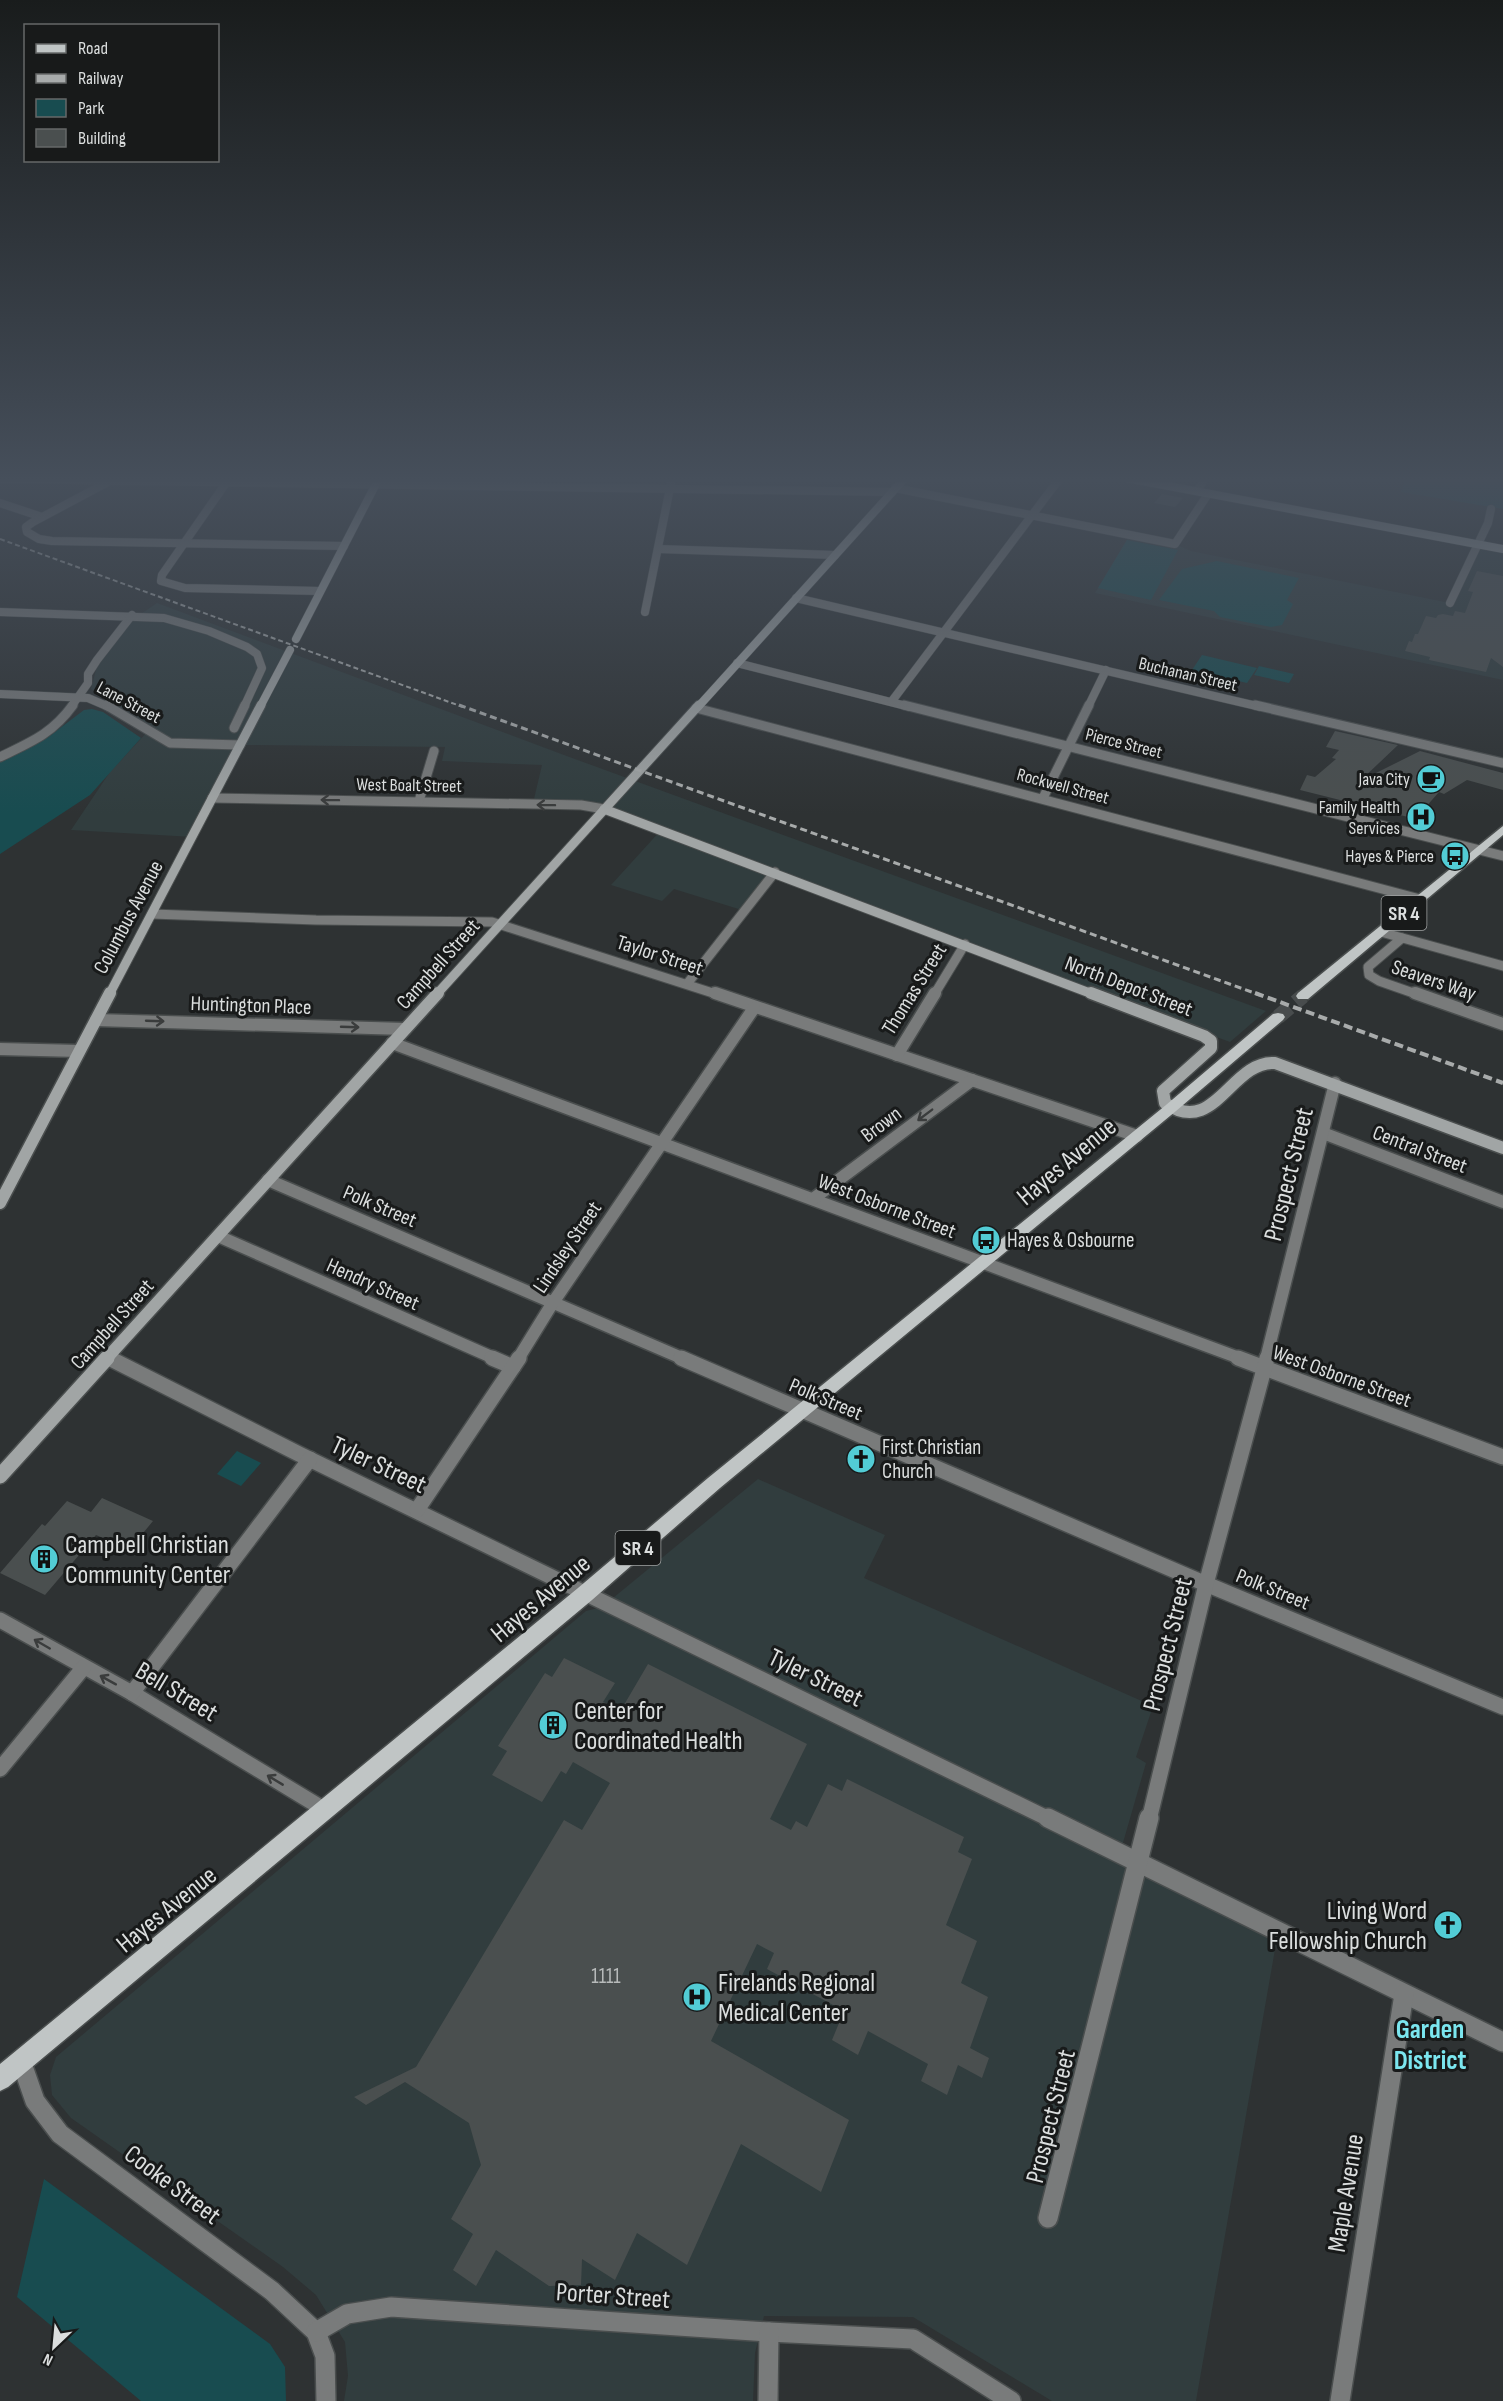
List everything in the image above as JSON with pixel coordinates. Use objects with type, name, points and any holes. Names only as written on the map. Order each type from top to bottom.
[{"type":"main road","name":"SR 4","points":[[1303,996],[1503,829]]},
{"type":"main road","name":"Hayes Avenue","points":[[0,2079],[714,1483],[1171,1108],[1278,1017]]},
{"type":"street","points":[[277,590],[320,591],[296,639]]},
{"type":"street","points":[[645,612],[650,590]]},
{"type":"street","name":"Campbell Street","points":[[0,1476],[803,590]]},
{"type":"street","points":[[892,702],[975,590]]},
{"type":"street","points":[[1450,603],[1456,590]]},
{"type":"street","name":"Buchanan Street","points":[[796,598],[1503,763]]},
{"type":"street","points":[[0,612],[132,615],[178,621],[231,639],[257,654],[261,664],[261,673],[234,728]]},
{"type":"street","points":[[0,757],[51,731],[80,696],[88,683],[88,674],[95,663],[132,615]]},
{"type":"street","name":"Columbus Avenue","points":[[0,1203],[290,650]]},
{"type":"street","name":"Pierce Street","points":[[737,663],[1503,856]]},
{"type":"street","points":[[1043,798],[1106,670]]},
{"type":"street","name":"Lane Street","points":[[0,694],[80,696],[108,706],[170,743],[240,745]]},
{"type":"street","name":"Rockwell Street","points":[[696,708],[1420,899]]},
{"type":"street","points":[[419,801],[434,751]]},
{"type":"street","name":"West Boalt Street","points":[[212,798],[419,801],[581,806],[604,809]]},
{"type":"street","name":"North Depot Street","points":[[604,809],[1208,1038],[1212,1046],[1209,1051],[1164,1090],[1163,1100],[1171,1108]]},
{"type":"street","points":[[687,984],[775,872]]},
{"type":"street","name":"Taylor Street","points":[[152,914],[316,920],[492,922],[687,984],[1137,1136]]},
{"type":"street","points":[[1381,932],[1503,966]]},
{"type":"street","name":"Seavers Way","points":[[1402,938],[1368,967],[1369,975],[1379,981],[1503,1024]]},
{"type":"street","name":"Thomas Street","points":[[897,1055],[965,944]]},
{"type":"street","name":"Lindsley Street","points":[[417,1510],[513,1367],[552,1304],[754,1008]]},
{"type":"street","name":"Huntington Place","points":[[96,1020],[405,1029]]},
{"type":"street","name":"West Osborne Street","points":[[392,1043],[663,1142],[1503,1457]]},
{"type":"street","points":[[0,1049],[79,1051]]},
{"type":"street","points":[[1171,1108],[1186,1113],[1201,1111],[1258,1066],[1284,1065],[1503,1148]]},
{"type":"street","name":"Brown","points":[[813,1199],[972,1080]]},
{"type":"street","name":"Prospect Street","points":[[1048,2218],[1206,1584],[1264,1368],[1335,1083]]},
{"type":"street","name":"Central Street","points":[[1323,1133],[1503,1202]]},
{"type":"street","name":"Polk Street","points":[[268,1180],[1206,1584],[1503,1707]]},
{"type":"street","name":"Hendry Street","points":[[218,1236],[513,1367]]},
{"type":"street","name":"Tyler Street","points":[[108,1357],[310,1460],[417,1510],[1503,2042]]},
{"type":"street","points":[[132,1693],[310,1460]]},
{"type":"street","name":"Bell Street","points":[[0,1620],[132,1693],[325,1810]]},
{"type":"street","points":[[0,1769],[84,1667]]},
{"type":"street","name":"Maple Avenue","points":[[1340,2401],[1404,1994]]},
{"type":"street","name":"Cooke Street","points":[[21,2061],[35,2101],[60,2134],[272,2291],[316,2332]]},
{"type":"street","name":"Porter Street","points":[[316,2332],[347,2314],[391,2307],[769,2332],[913,2339],[1011,2401]]},
{"type":"street","points":[[316,2332],[325,2356],[326,2401]]},
{"type":"street","points":[[768,2401],[769,2332]]},
{"type":"shaded area","points":[[1097,590],[1385,590],[1450,603],[1456,590],[1503,590],[1503,680],[1095,593]]},
{"type":"shaded area","points":[[157,603],[564,755],[1266,1011],[1230,1042],[774,875],[745,911],[674,889],[662,901],[611,885],[662,829],[598,804],[534,799],[542,765],[442,761],[445,747],[245,745],[193,837],[71,830],[110,772],[151,728],[91,689],[97,666],[132,620]]},
{"type":"shaded area","name":"Firelands Regional Medical Center","points":[[758,1479],[885,1535],[864,1578],[1153,1706],[1136,1757],[1146,1763],[1118,1860],[1277,1938],[1196,2401],[1052,2401],[913,2317],[764,2316],[755,2353],[753,2401],[344,2401],[348,2376],[345,2342],[316,2295],[283,2267],[71,2118],[52,2095],[50,2075],[56,2057],[586,1611],[602,1607]]},
{"type":"green space","points":[[1107,590],[1156,590],[1151,600]]},
{"type":"green space","points":[[1166,590],[1292,590],[1287,600],[1293,604],[1282,625],[1271,627],[1220,617],[1214,611],[1159,600]]},
{"type":"green space","points":[[1202,655],[1257,668],[1247,683],[1192,670]]},
{"type":"green space","points":[[1259,666],[1294,674],[1289,683],[1254,675]]},
{"type":"green space","points":[[92,709],[103,712],[141,738],[90,795],[0,854],[0,760],[47,738],[84,710]]},
{"type":"green space","points":[[237,1451],[261,1463],[241,1486],[217,1474]]},
{"type":"green space","points":[[44,2179],[270,2344],[285,2367],[286,2401],[141,2401],[17,2297]]},
{"type":"building","points":[[1503,590],[1503,667],[1491,658],[1486,672],[1429,660],[1430,657],[1405,651],[1409,641],[1412,642],[1415,634],[1418,634],[1426,616],[1436,618],[1443,614],[1453,616],[1455,611],[1465,613],[1473,592],[1468,591]]},
{"type":"building","points":[[1335,731],[1398,745],[1360,781],[1420,751],[1503,773],[1503,790],[1467,780],[1444,794],[1439,792],[1424,809],[1420,820],[1300,790],[1307,775],[1315,777],[1336,759],[1332,758],[1339,750],[1326,747]]},
{"type":"building","name":"Campbell Christian Community Center","points":[[102,1498],[153,1521],[134,1544],[119,1537],[114,1543],[96,1535],[45,1595],[0,1573],[42,1524],[45,1526],[67,1501],[91,1512]]},
{"type":"building","name":"Firelands Regional Medical Center","points":[[564,1658],[615,1683],[603,1702],[621,1710],[648,1664],[807,1744],[770,1819],[791,1830],[796,1821],[807,1827],[828,1784],[842,1791],[847,1779],[964,1837],[958,1852],[972,1859],[946,1925],[977,1941],[961,1983],[988,1997],[970,2048],[989,2058],[982,2078],[958,2065],[947,2095],[921,2081],[928,2064],[868,2031],[858,2055],[832,2040],[844,2011],[767,1969],[774,1953],[757,1944],[711,2041],[849,2120],[821,2192],[741,2144],[687,2265],[637,2233],[615,2280],[582,2259],[581,2285],[549,2286],[496,2250],[476,2286],[453,2270],[473,2234],[451,2219],[481,2165],[469,2123],[405,2082],[366,2105],[354,2097],[416,2067],[564,1820],[582,1830],[610,1783],[573,1762],[566,1774],[561,1771],[542,1802],[492,1775],[507,1751],[498,1746],[545,1673],[552,1677]]},
{"type":"tunnel","points":[[1278,1017],[1303,996]]},
{"type":"railway","points":[[141,590],[463,707]]},
{"type":"railway","points":[[459,705],[1260,995]]},
{"type":"railway","points":[[1255,993],[1503,1083]]},
{"type":"place","name":"Java City","points":[[1431,779]]},
{"type":"place","name":"Family Health Services","points":[[1421,817]]},
{"type":"place","name":"Hayes & Pierce","points":[[1455,856]]},
{"type":"place","name":"Hayes & Osbourne","points":[[986,1240]]},
{"type":"place","name":"First Christian Church","points":[[861,1459]]},
{"type":"place","name":"Campbell Christian Community Center","points":[[44,1559]]},
{"type":"place","name":"Center for Coordinated Health","points":[[553,1725]]},
{"type":"place","name":"Living Word Fellowship Church","points":[[1448,1925]]},
{"type":"place","name":"Firelands Regional Medical Center","points":[[697,1997]]},
{"type":"district","name":"Garden District","points":[[1430,2044]]}]
